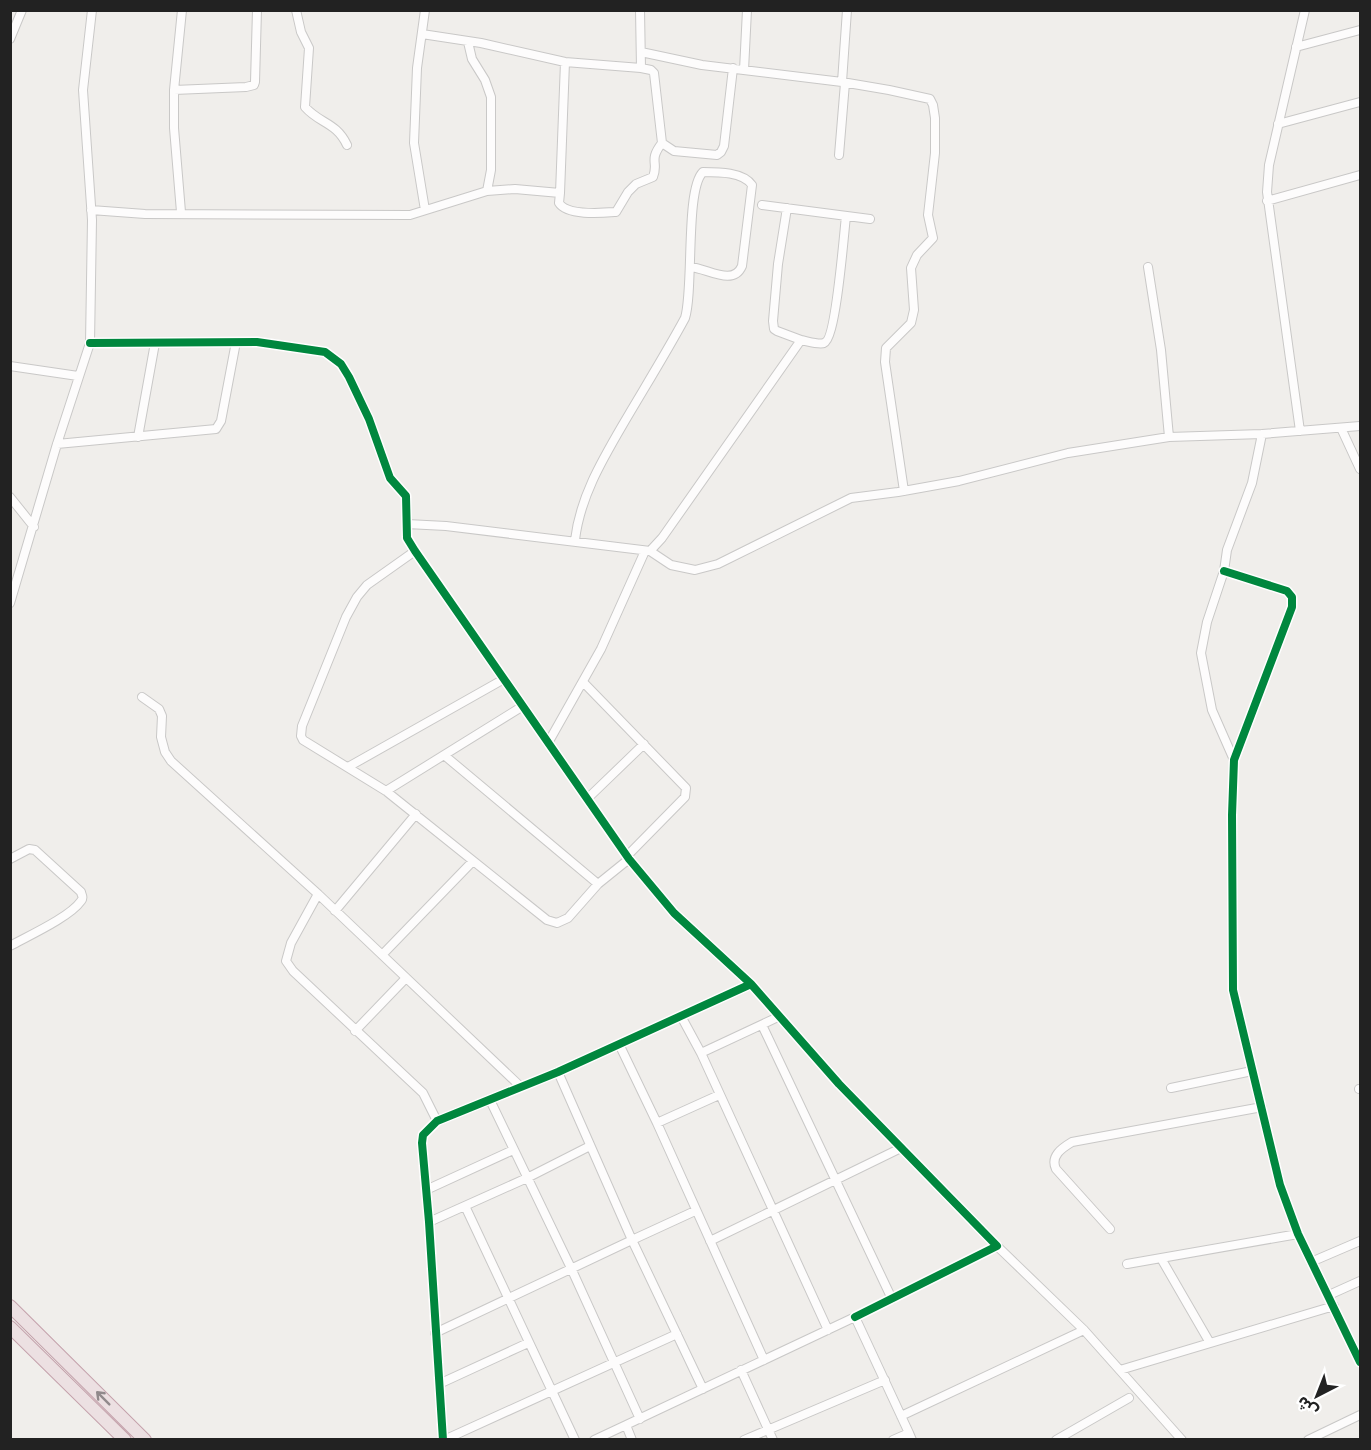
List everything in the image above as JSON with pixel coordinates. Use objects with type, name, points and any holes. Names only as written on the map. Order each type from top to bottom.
[{"type":"highway","points":[[10,1306],[145,1440]]},
{"type":"highway","points":[[10,1327],[125,1440]]},
{"type":"highway","points":[[21,1337],[32,1327]]},
{"type":"street","points":[[10,39],[22,10]]},
{"type":"street","points":[[10,603],[13,580],[34,527],[57,444],[90,343],[91,210],[83,90],[92,10]]},
{"type":"street","points":[[182,10],[174,90],[174,128],[182,212]]},
{"type":"street","points":[[174,90],[254,85],[257,10]]},
{"type":"street","points":[[296,10],[301,32],[309,48],[305,107],[335,128],[347,145]]},
{"type":"street","points":[[425,10],[417,68],[414,143],[425,210]]},
{"type":"street","points":[[640,10],[641,68]]},
{"type":"street","points":[[744,70],[747,10]]},
{"type":"street","points":[[839,155],[847,10]]},
{"type":"street","points":[[1300,431],[1267,201],[1269,165],[1305,10]]},
{"type":"street","points":[[1296,47],[1360,30]]},
{"type":"street","points":[[422,34],[481,43],[565,62],[651,69],[654,73],[662,143],[654,156],[655,172],[653,177],[636,184],[628,192],[616,212],[567,210],[559,203],[565,62]]},
{"type":"street","points":[[468,42],[472,58],[485,80],[491,97],[491,170],[487,191]]},
{"type":"street","points":[[640,52],[702,65],[843,83],[930,99],[933,105],[935,153],[928,215],[933,237],[917,255],[911,268],[914,310],[911,323],[886,348],[885,362],[904,490]]},
{"type":"street","points":[[662,143],[674,151],[717,155],[721,152],[724,146],[733,68]]},
{"type":"street","points":[[1278,124],[1360,102]]},
{"type":"street","points":[[574,540],[576,525],[586,494],[604,457],[685,318],[689,306],[688,284],[692,214],[700,175],[703,172],[712,172],[744,177],[752,185],[739,273],[726,277],[698,267],[690,267]]},
{"type":"street","points":[[1267,201],[1360,175]]},
{"type":"street","points":[[91,210],[145,213],[410,215],[468,199],[487,191],[515,189],[560,193]]},
{"type":"street","points":[[762,205],[870,219]]},
{"type":"street","points":[[787,208],[778,264],[773,321],[777,332],[801,340],[824,343],[828,341],[831,333],[846,216]]},
{"type":"street","points":[[1148,267],[1161,350],[1168,437]]},
{"type":"street","points":[[548,743],[601,649],[648,551],[662,538],[801,340]]},
{"type":"street","points":[[138,437],[155,342]]},
{"type":"street","points":[[57,444],[216,429],[220,421],[236,342]]},
{"type":"street","points":[[90,343],[257,342],[315,350],[332,356],[341,364],[358,394],[390,478],[406,495],[407,538],[628,858],[674,913],[751,984],[838,1084],[997,1246],[1084,1330],[1182,1440]]},
{"type":"street","points":[[10,366],[78,376]]},
{"type":"street","points":[[407,524],[574,540],[648,551],[671,565],[695,570],[718,564],[851,498],[959,481],[1068,453],[1168,437],[1262,434],[1360,426]]},
{"type":"street","points":[[1341,428],[1360,469]]},
{"type":"street","points":[[1234,760],[1212,710],[1201,653],[1207,622],[1224,571],[1227,550],[1252,483],[1262,434]]},
{"type":"street","points":[[10,497],[34,527]]},
{"type":"street","points":[[415,551],[367,585],[357,597],[346,617],[302,726],[301,736],[314,748],[386,791],[547,920],[557,923],[568,918],[598,884],[628,858],[685,797],[686,793],[686,788],[583,682]]},
{"type":"street","points":[[1224,571],[1287,591],[1292,597],[1292,607],[1234,760],[1233,990],[1280,1185],[1298,1234],[1359,1356]]},
{"type":"street","points":[[348,767],[504,679]]},
{"type":"street","points":[[142,697],[159,709],[162,716],[161,737],[165,752],[171,761],[318,894],[520,1086]]},
{"type":"street","points":[[386,791],[523,706]]},
{"type":"street","points":[[588,798],[644,744]]},
{"type":"street","points":[[444,755],[598,884]]},
{"type":"street","points":[[335,911],[416,814]]},
{"type":"street","points":[[10,860],[29,849],[35,850],[83,896],[82,900],[69,912],[10,946]]},
{"type":"street","points":[[382,954],[473,861]]},
{"type":"street","points":[[318,894],[291,943],[286,961],[293,971],[423,1093],[437,1121]]},
{"type":"street","points":[[356,1031],[406,978]]},
{"type":"street","points":[[678,1334],[444,1440],[423,1135],[437,1121],[558,1072],[751,984]]},
{"type":"street","points":[[681,1016],[701,1053],[828,1330]]},
{"type":"street","points":[[701,1053],[778,1017]]},
{"type":"street","points":[[762,1025],[892,1299]]},
{"type":"street","points":[[619,1044],[764,1360]]},
{"type":"street","points":[[1171,1088],[1252,1071]]},
{"type":"street","points":[[558,1072],[632,1240],[703,1389]]},
{"type":"street","points":[[657,1123],[719,1095]]},
{"type":"street","points":[[490,1100],[571,1268],[640,1419]]},
{"type":"street","points":[[1110,1229],[1056,1169],[1054,1164],[1061,1150],[1072,1142],[1262,1107]]},
{"type":"street","points":[[429,1222],[527,1178],[590,1146]]},
{"type":"street","points":[[710,1241],[901,1148]]},
{"type":"street","points":[[426,1190],[513,1150]]},
{"type":"street","points":[[465,1206],[574,1440]]},
{"type":"street","points":[[435,1333],[695,1211]]},
{"type":"street","points":[[1127,1264],[1162,1260],[1298,1234]]},
{"type":"street","points":[[1311,1262],[1360,1241]]},
{"type":"street","points":[[594,1440],[828,1330],[997,1246]]},
{"type":"street","points":[[1162,1260],[1210,1343]]},
{"type":"street","points":[[1329,1295],[1360,1281]]},
{"type":"street","points":[[1120,1370],[1334,1306]]},
{"type":"street","points":[[855,1317],[910,1436],[893,1440]]},
{"type":"street","points":[[901,1416],[1084,1330]]},
{"type":"street","points":[[439,1384],[528,1343]]},
{"type":"street","points":[[741,1370],[773,1440]]},
{"type":"street","points":[[744,1440],[885,1380]]},
{"type":"street","points":[[1056,1440],[1129,1398]]},
{"type":"street","points":[[1308,1440],[1360,1415]]},
{"type":"street","points":[[626,1425],[632,1440]]},
{"type":"cycle path","points":[[90,343],[257,342],[325,352],[341,364],[369,419],[390,478],[406,496],[407,538],[415,551],[629,859],[674,913],[751,984]]},
{"type":"cycle path","points":[[1224,571],[1287,591],[1292,597],[1292,607],[1234,760],[1233,990],[1280,1185],[1298,1234],[1360,1362]]},
{"type":"cycle path","points":[[443,1440],[423,1135],[437,1121],[558,1072],[751,984],[839,1084],[997,1246],[855,1317]]}]
